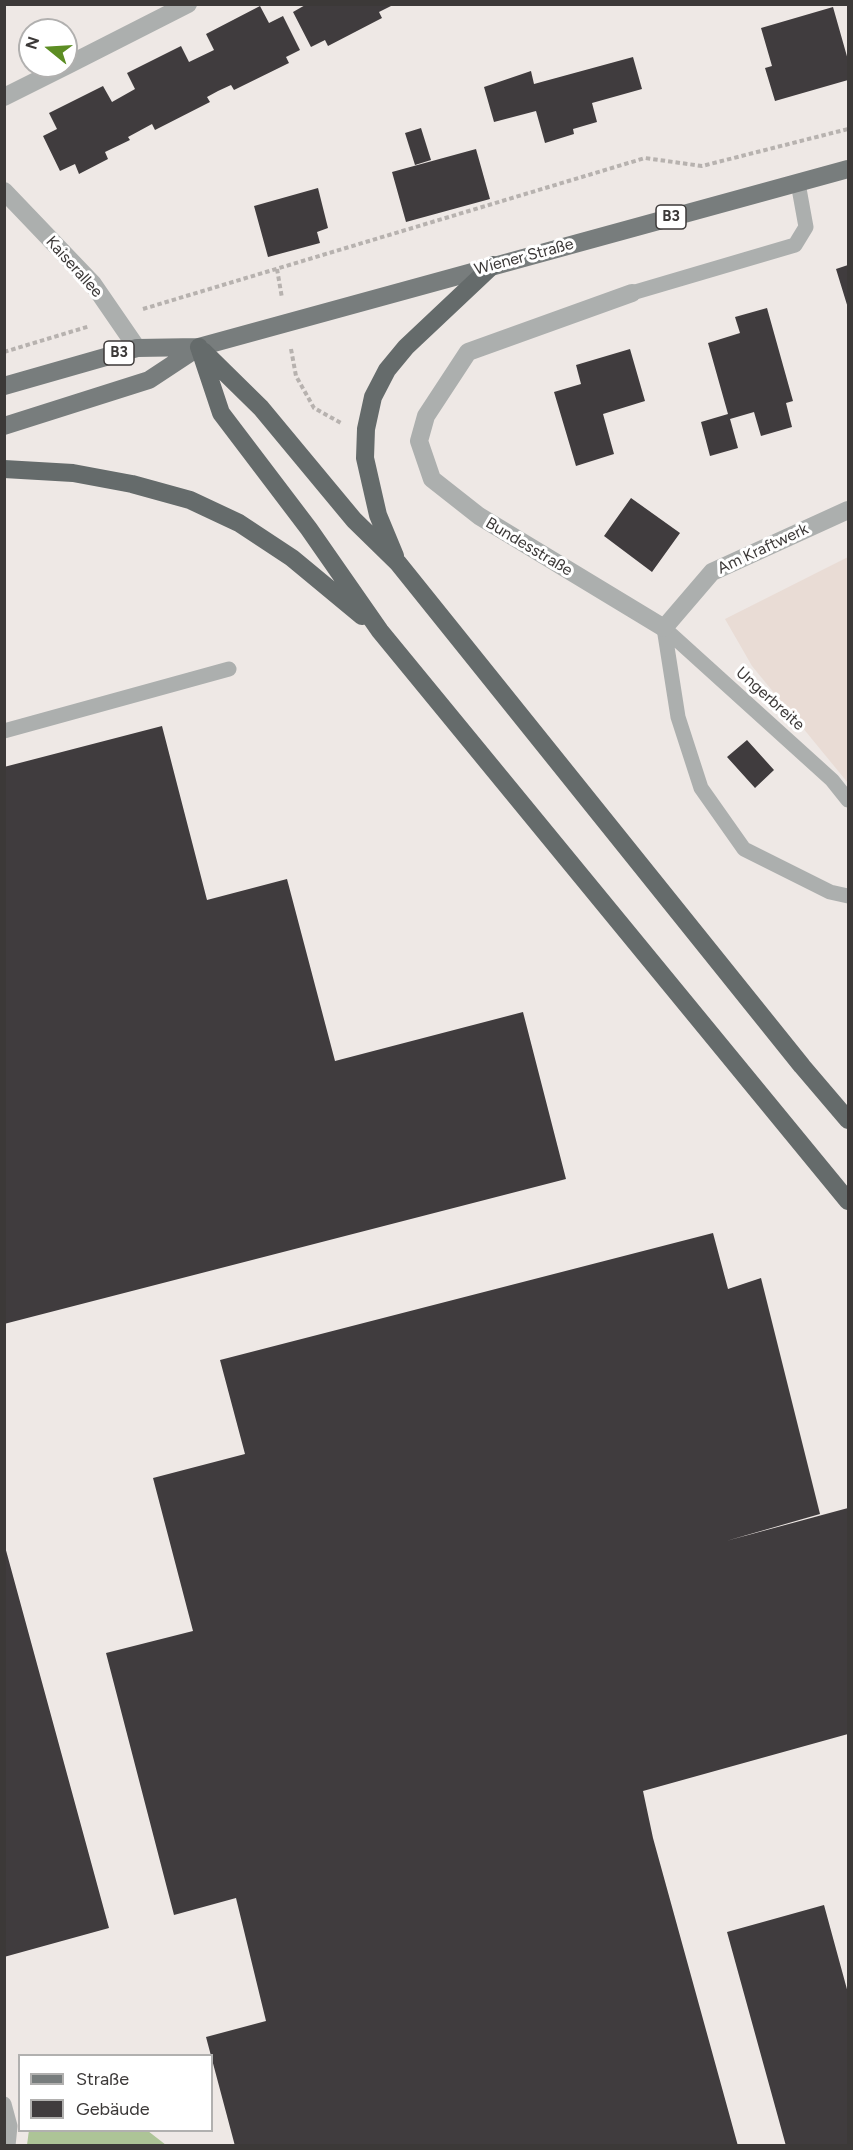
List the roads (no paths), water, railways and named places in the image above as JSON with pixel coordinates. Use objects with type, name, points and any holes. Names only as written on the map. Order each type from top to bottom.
[{"type":"highway","points":[[398,563],[378,515],[369,486],[364,458],[372,397],[387,370],[406,347],[493,265]]},
{"type":"highway","points":[[200,347],[261,408],[354,520],[398,563],[802,1066],[849,1120]]},
{"type":"highway","points":[[200,347],[221,413],[309,529],[380,631],[849,1201]]},
{"type":"highway","points":[[4,469],[73,473],[132,483],[190,500],[239,523],[292,558],[380,631]]},
{"type":"main road","name":"Wiener Straße","points":[[4,386],[137,348],[200,347],[849,169]]},
{"type":"main road","name":"Wiener Straße","points":[[4,426],[149,380],[200,347]]},
{"type":"street","points":[[78,60],[189,4]]},
{"type":"street","points":[[4,97],[42,78]]},
{"type":"street","name":"Kaiserallee","points":[[4,191],[93,284],[137,348]]},
{"type":"street","name":"Bundesstraße","points":[[632,292],[468,352],[426,416],[419,441],[432,479],[479,516],[664,628]]},
{"type":"street","name":"Am Kraftwerk","points":[[664,628],[712,572],[849,510]]},
{"type":"lane","points":[[632,292],[795,245],[806,227],[798,183]]},
{"type":"lane","points":[[664,628],[678,717],[701,788],[744,849],[830,892],[849,896]]},
{"type":"lane","name":"Ungerbreite","points":[[664,628],[832,780],[849,800]]},
{"type":"lane","points":[[4,731],[229,669]]},
{"type":"lane","points":[[4,2104],[10,2126],[8,2145]]}]
